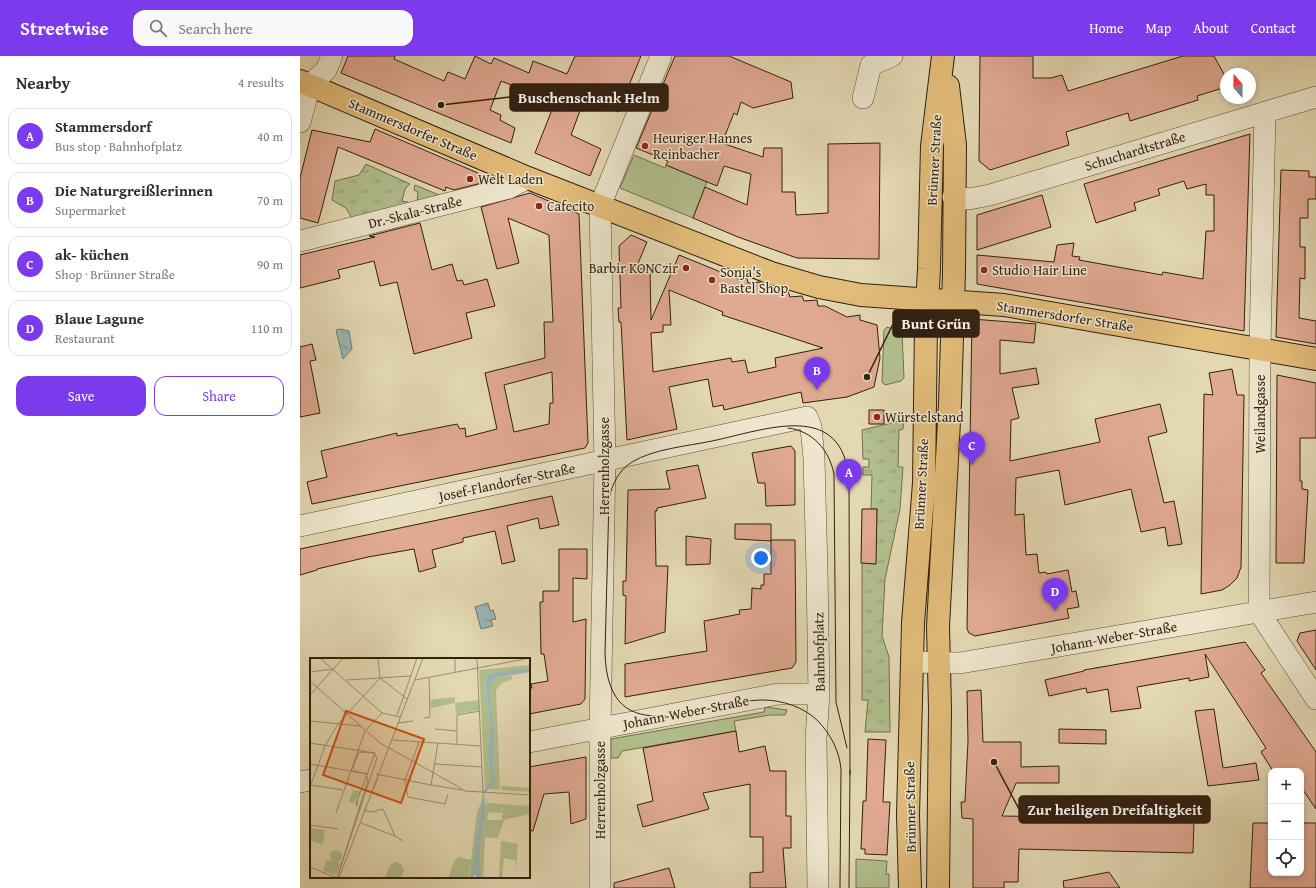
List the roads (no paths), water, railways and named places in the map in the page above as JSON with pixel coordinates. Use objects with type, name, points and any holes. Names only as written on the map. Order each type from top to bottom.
[{"type":"main road","name":"Brünner Straße","points":[[938,888],[938,619],[954,301],[953,197],[955,145],[944,56]]},
{"type":"main road","name":"Brünner Straße","points":[[910,888],[908,815],[912,662],[917,554],[924,482],[927,300],[932,146],[944,56]]},
{"type":"main road","name":"Stammersdorfer Straße","points":[[305,83],[528,178],[771,273],[819,287],[861,295],[1004,305],[1260,348],[1316,359]]},
{"type":"street","points":[[300,122],[305,83],[326,70],[332,56]]},
{"type":"street","name":"Herrenholzgasse","points":[[600,888],[600,729],[605,462],[600,206],[661,56]]},
{"type":"street","points":[[863,98],[866,60],[892,56]]},
{"type":"street","name":"Schuchardtstraße","points":[[953,197],[969,199],[990,195],[1316,97]]},
{"type":"street","name":"Weilandgasse","points":[[1259,612],[1260,348],[1265,112]]},
{"type":"street","name":"Dr.-Skala-Straße","points":[[300,241],[509,188],[528,178]]},
{"type":"street","name":"Josef-Flandorfer-Straße","points":[[300,526],[605,462],[807,417]]},
{"type":"street","name":"Bahnhofplatz","points":[[807,417],[811,426],[814,458],[819,694],[816,739],[818,888]]},
{"type":"street","name":"Johann-Weber-Straße","points":[[912,662],[960,663],[1316,602]]},
{"type":"street","points":[[1259,612],[1316,699]]},
{"type":"street","name":"Johann-Weber-Straße","points":[[530,742],[778,694],[819,694]]},
{"type":"street","points":[[300,782],[310,780]]},
{"type":"water","points":[[341,329],[349,331],[352,349],[343,359],[336,330]]},
{"type":"water","points":[[488,603],[490,611],[493,610],[496,619],[491,620],[493,626],[481,629],[475,607]]},
{"type":"tram line","points":[[840,888],[841,769],[834,743],[818,721],[799,708],[770,700],[739,702],[687,713],[663,716],[640,714],[623,705],[610,685],[605,653],[609,499],[617,478],[627,465],[640,458],[660,451],[777,427],[798,426],[817,429],[833,439],[844,456],[849,482],[850,775]]},
{"type":"tram line","points":[[788,428],[805,433],[818,443],[828,457],[834,474],[836,702],[847,748]]},
{"type":"tram line","points":[[849,888],[850,770]]},
{"type":"place","name":"Buschenschank Helm","points":[[441,105]]},
{"type":"place","name":"Heuriger Hannes Reinbacher","points":[[645,146]]},
{"type":"place","name":"Welt Laden","points":[[470,179]]},
{"type":"place","name":"Cafecito","points":[[539,206]]},
{"type":"place","name":"Barbir KONCzir","points":[[686,268]]},
{"type":"place","name":"Studio Hair Line","points":[[984,270]]},
{"type":"place","name":"Sonja's Bastel Shop","points":[[712,280]]},
{"type":"place","name":"Bunt Grün","points":[[867,377]]},
{"type":"place","name":"Die Naturgreißlerinnen","points":[[817,390]]},
{"type":"place","name":"Würstelstand","points":[[877,417]]},
{"type":"place","name":"ak- küchen","points":[[972,465]]},
{"type":"place","name":"Stammersdorf","points":[[849,492]]},
{"type":"place","name":"Blaue Lagune","points":[[1055,611]]},
{"type":"place","name":"Zur heiligen Dreifaltigkeit","points":[[994,762]]}]
